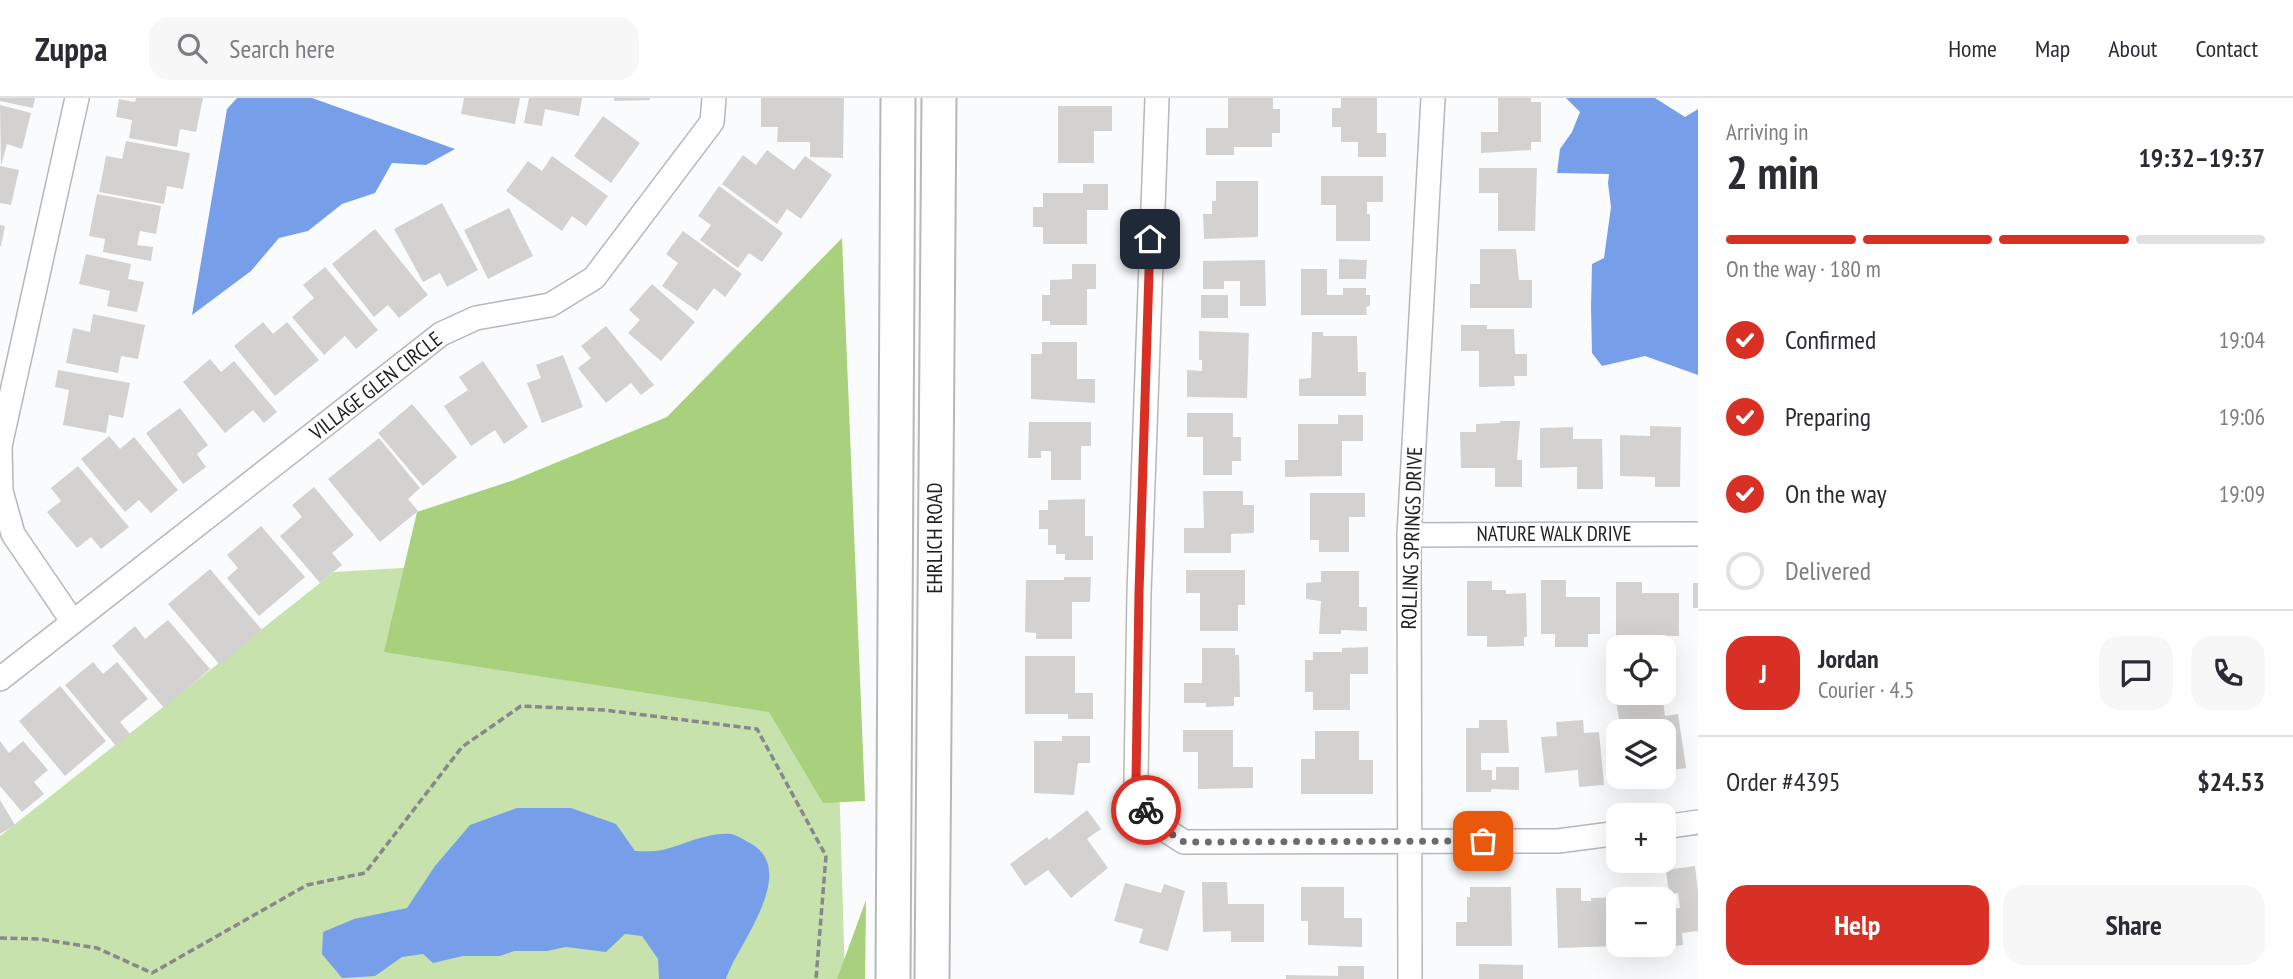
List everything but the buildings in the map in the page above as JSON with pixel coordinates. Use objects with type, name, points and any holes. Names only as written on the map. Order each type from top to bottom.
[{"type":"main road","name":"EHRLICH ROAD","points":[[893,979],[898,98]]},
{"type":"main road","name":"EHRLICH ROAD","points":[[932,979],[939,98]]},
{"type":"street","points":[[73,622],[12,534],[1,491],[0,446],[77,98]]},
{"type":"street","name":"VILLAGE GLEN CIRCLE","points":[[0,679],[441,334],[476,318],[550,305],[594,278],[712,122],[714,98]]},
{"type":"street","points":[[1157,98],[1139,593],[1136,782],[1150,820],[1184,842],[1558,841],[1606,835]]},
{"type":"street","name":"ROLLING SPRINGS DRIVE","points":[[1410,979],[1409,535],[1433,98]]},
{"type":"street","name":"NATURE WALK DRIVE","points":[[1409,535],[1698,534]]},
{"type":"street","points":[[1676,825],[1698,822]]},
{"type":"path","points":[[0,938],[40,939],[97,948],[152,973],[307,885],[365,873],[462,747],[522,706],[604,710],[757,729],[826,856],[816,979]]},
{"type":"green space","points":[[842,238],[865,801],[823,803],[769,712],[384,652],[417,512],[514,480],[667,417]]},
{"type":"green space","points":[[832,542],[845,979],[0,979],[0,836],[334,572]]},
{"type":"green space","points":[[866,900],[865,979],[837,979]]},
{"type":"water","points":[[237,98],[312,98],[455,149],[426,165],[392,163],[375,193],[342,204],[308,231],[279,238],[251,271],[192,315],[227,109]]},
{"type":"water","points":[[1566,98],[1655,98],[1685,117],[1698,109],[1698,375],[1645,356],[1602,366],[1592,353],[1592,264],[1604,258],[1611,207],[1609,174],[1557,173],[1560,149],[1572,132],[1580,112]]},
{"type":"water","points":[[517,808],[571,808],[616,824],[635,851],[659,851],[722,834],[733,835],[750,843],[764,856],[769,871],[767,890],[761,909],[726,979],[659,979],[658,959],[642,936],[625,934],[606,952],[566,947],[547,951],[514,951],[500,956],[463,956],[433,963],[423,954],[402,957],[375,976],[342,978],[322,954],[323,932],[354,919],[407,908],[435,866],[470,825]]},
{"type":"way so far","points":[[1146,810],[1150,820],[1184,842],[1483,841]]},
{"type":"route","points":[[1146,810],[1136,782],[1150,239]]}]
